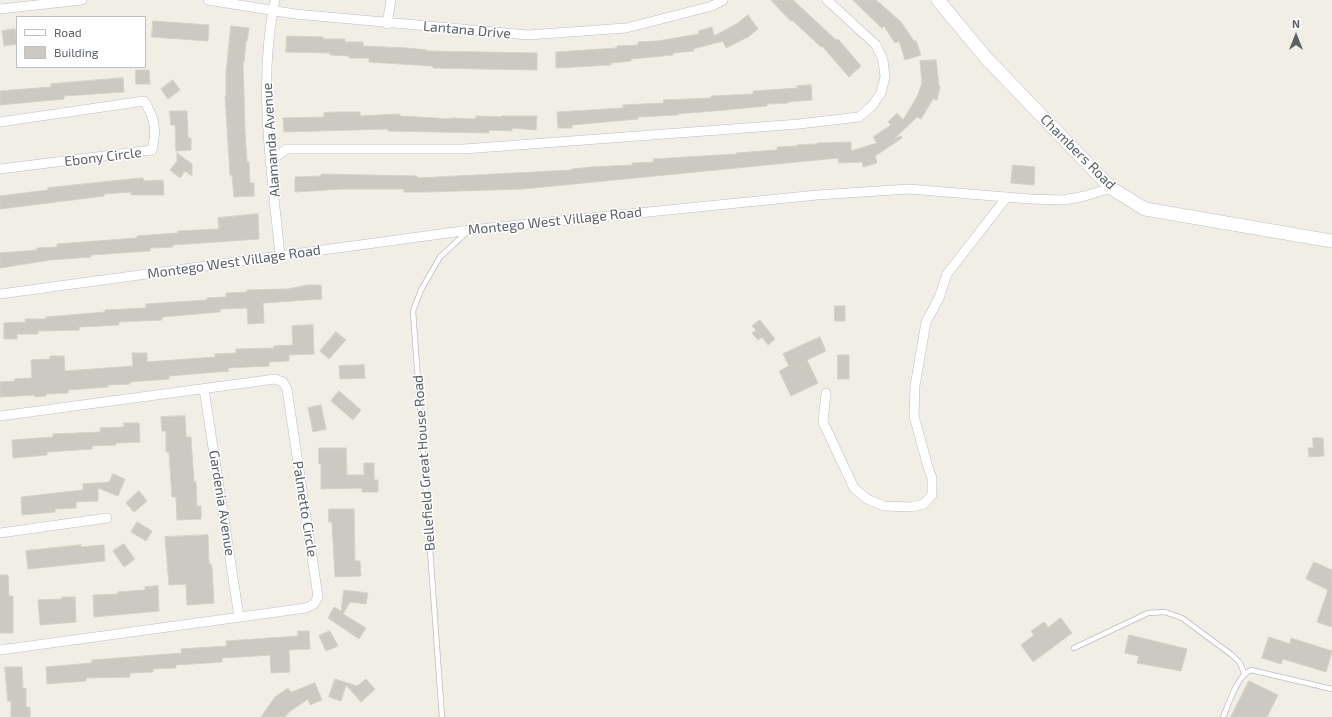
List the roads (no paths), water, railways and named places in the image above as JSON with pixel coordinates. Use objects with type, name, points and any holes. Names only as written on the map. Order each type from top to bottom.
[{"type":"street","points":[[0,8],[82,0]]},
{"type":"street","name":"Lantana Drive","points":[[208,0],[273,12],[387,24],[528,35],[626,28],[712,6],[723,0]]},
{"type":"street","name":"Alamanda Avenue","points":[[275,0],[266,64],[266,101],[280,256]]},
{"type":"street","points":[[387,24],[391,0]]},
{"type":"street","points":[[271,160],[287,149],[464,149],[799,124],[859,117],[872,106],[881,92],[885,76],[883,60],[876,45],[827,0]]},
{"type":"street","name":"Chambers Road","points":[[938,0],[987,59],[1112,188],[1145,209],[1332,241]]},
{"type":"street","name":"Ebony Circle","points":[[0,122],[144,101],[151,112],[155,125],[155,138],[152,150],[0,169]]},
{"type":"street","name":"Montego West Village Road","points":[[0,294],[470,230],[809,196],[909,189],[1064,200],[1085,196],[1112,188]]},
{"type":"street","points":[[826,393],[823,422],[854,488],[867,500],[884,506],[911,507],[924,504],[932,495],[932,478],[914,416],[915,386],[926,322],[939,298],[947,274],[1008,197]]},
{"type":"street","name":"Palmetto Circle","points":[[0,416],[275,379],[283,382],[287,389],[318,597],[314,604],[306,608],[0,650]]},
{"type":"street","name":"Gardenia Avenue","points":[[204,389],[239,617]]},
{"type":"street","points":[[0,533],[107,518]]},
{"type":"lane","name":"Bellefield Great House Road","points":[[442,717],[413,311],[421,290],[440,257],[470,230]]},
{"type":"lane","points":[[1074,648],[1148,613],[1165,612],[1182,618],[1232,655],[1240,664],[1244,673]]},
{"type":"lane","points":[[1223,717],[1244,673],[1251,670],[1332,689]]}]
